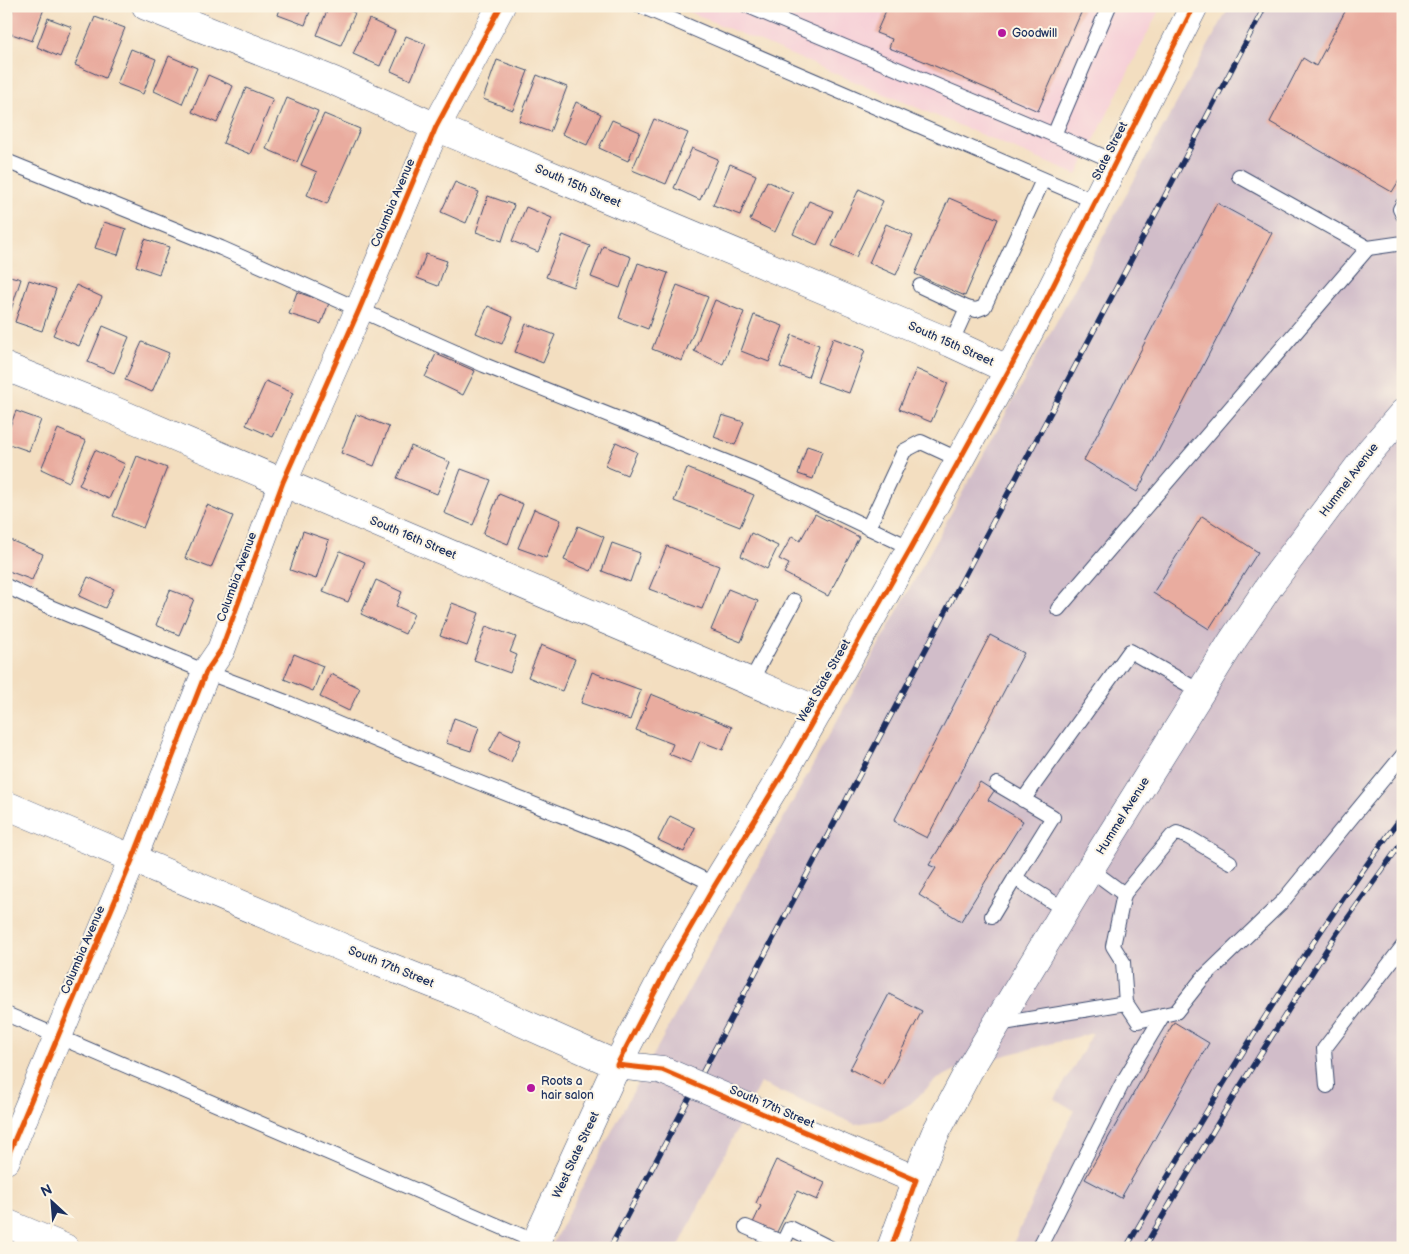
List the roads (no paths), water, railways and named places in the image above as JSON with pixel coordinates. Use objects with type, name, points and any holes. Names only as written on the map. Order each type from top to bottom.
[{"type":"street","name":"South 15th Street","points":[[146,6],[334,81],[436,127],[951,342],[1009,370]]},
{"type":"street","name":"Columbia Avenue","points":[[6,1160],[133,858],[206,672],[221,650],[283,482],[359,310],[436,127],[501,6]]},
{"type":"street","name":"State Street","points":[[1044,304],[1194,6]]},
{"type":"street","name":"West State Street","points":[[535,1245],[617,1065],[670,963],[819,711],[960,460],[1044,304]]},
{"type":"street","name":"South 16th Street","points":[[6,367],[94,402],[819,711]]},
{"type":"street","name":"Hummel Avenue","points":[[891,1248],[916,1180],[940,1126],[969,1070],[1090,869],[1233,640],[1272,582],[1371,450],[1403,413]]},
{"type":"street","name":"South 17th Street","points":[[6,804],[356,954],[456,993],[617,1065],[662,1070],[916,1180]]},
{"type":"street","points":[[6,1224],[65,1248]]},
{"type":"lane","points":[[641,6],[1096,202]]},
{"type":"lane","points":[[748,6],[1116,162]]},
{"type":"lane","points":[[1054,135],[1109,6]]},
{"type":"lane","points":[[6,161],[220,248],[484,365],[756,474],[911,548]]},
{"type":"lane","points":[[1239,176],[1368,248],[1403,243]]},
{"type":"lane","points":[[920,286],[967,308],[976,310],[984,307],[1042,180]]},
{"type":"lane","points":[[1403,204],[1400,209],[1403,215]]},
{"type":"lane","points":[[1058,609],[1368,248]]},
{"type":"lane","points":[[951,342],[967,308]]},
{"type":"lane","points":[[868,528],[904,451],[921,442],[960,460]]},
{"type":"lane","points":[[6,586],[50,607],[206,672],[286,702],[448,770],[626,841],[715,885]]},
{"type":"lane","points":[[751,681],[794,601]]},
{"type":"lane","points":[[1024,800],[1130,651],[1201,692]]},
{"type":"lane","points":[[1230,862],[1188,837],[1177,833],[1172,836],[1124,894],[1113,946],[1123,962],[1126,1003],[1138,1021],[1176,1012],[1202,979],[1282,902],[1403,755]]},
{"type":"lane","points":[[992,916],[1053,817],[997,784]]},
{"type":"lane","points":[[1090,869],[1124,894]]},
{"type":"lane","points":[[1015,878],[1066,910]]},
{"type":"lane","points":[[1327,1086],[1324,1049],[1403,946]]},
{"type":"lane","points":[[997,1024],[1126,1003]]},
{"type":"lane","points":[[6,1014],[535,1245]]},
{"type":"lane","points":[[1039,1248],[1124,1080],[1163,1015]]},
{"type":"lane","points":[[746,1227],[783,1243],[790,1228],[830,1248]]},
{"type":"railway","points":[[610,1248],[1265,6]]},
{"type":"railway","points":[[1126,1248],[1258,1028],[1328,920],[1403,815]]},
{"type":"railway","points":[[1144,1248],[1234,1096],[1337,933],[1403,841]]},
{"type":"place","name":"Goodwill","points":[[1002,33]]},
{"type":"place","name":"Roots a hair salon","points":[[531,1088]]}]
